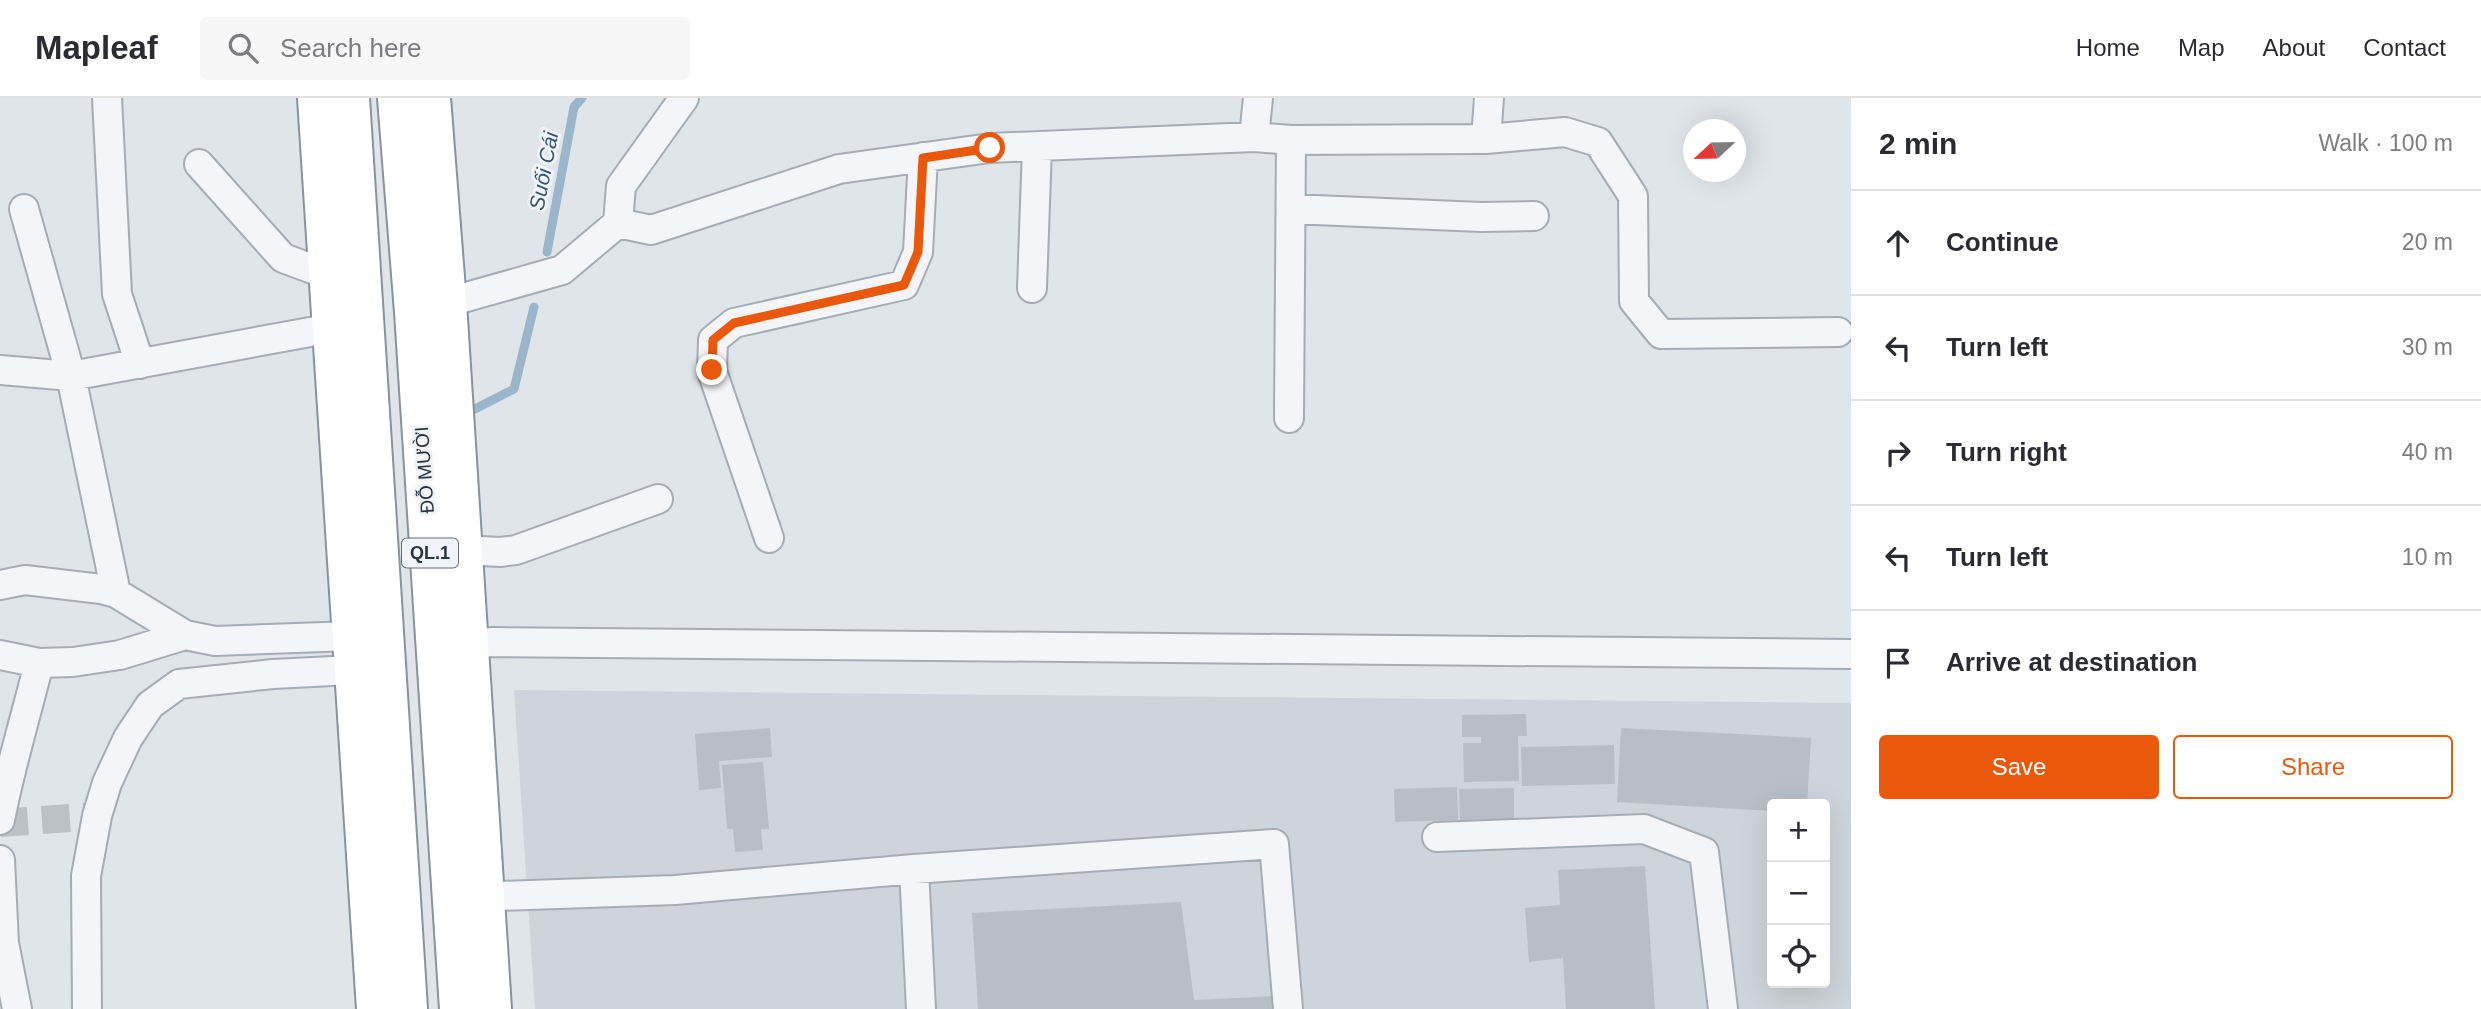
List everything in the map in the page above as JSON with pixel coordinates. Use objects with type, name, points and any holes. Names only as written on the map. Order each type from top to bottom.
[{"type":"highway","points":[[317,98],[376,1009]]},
{"type":"highway","name":"QL.1","points":[[350,98],[408,1009]]},
{"type":"highway","name":"ĐỖ MƯỜI","points":[[397,98],[431,307],[463,550],[469,644],[468,897],[459,1009]]},
{"type":"highway","name":"ĐỖ MƯỜI","points":[[431,98],[431,307],[468,897],[492,1009]]},
{"type":"street","points":[[107,98],[117,294],[140,364]]},
{"type":"street","points":[[431,307],[562,270],[618,223],[621,186],[684,98]]},
{"type":"street","points":[[1254,137],[1258,98]]},
{"type":"street","points":[[1486,139],[1489,98]]},
{"type":"street","points":[[618,223],[651,230],[839,169],[990,148],[1254,137],[1291,140],[1486,139],[1565,132],[1598,142],[1633,196],[1633,301],[1661,334],[1838,332]]},
{"type":"street","points":[[1289,418],[1291,140]]},
{"type":"street","points":[[1032,288],[1037,147]]},
{"type":"street","points":[[769,538],[712,370],[713,340],[734,323],[904,285],[918,252],[923,158]]},
{"type":"street","points":[[199,164],[283,258],[330,275]]},
{"type":"street","points":[[24,209],[71,376],[116,593]]},
{"type":"street","points":[[1291,209],[1481,217],[1534,216]]},
{"type":"street","points":[[0,370],[71,376],[332,328]]},
{"type":"street","points":[[463,550],[516,550],[658,499]]},
{"type":"street","points":[[0,585],[25,580],[101,589],[116,593],[185,635],[215,641],[352,653]]},
{"type":"street","points":[[0,655],[38,663],[73,662],[120,655],[185,635]]},
{"type":"street","points":[[469,644],[507,642],[1851,654]]},
{"type":"street","points":[[87,1009],[86,876],[97,816],[107,783],[128,738],[150,705],[179,684],[273,674],[352,653]]},
{"type":"street","points":[[0,820],[38,663]]},
{"type":"street","points":[[1437,837],[1644,830],[1704,852],[1723,1009]]},
{"type":"street","points":[[468,897],[676,890],[914,869],[1274,844],[1289,1009]]},
{"type":"street","points":[[0,860],[4,943],[17,1009]]},
{"type":"street","points":[[914,869],[921,1009]]},
{"type":"shaded area","points":[[514,690],[1851,703],[1851,1009],[535,1009]]},
{"type":"building","points":[[1526,714],[1527,736],[1518,736],[1519,781],[1464,782],[1463,743],[1481,743],[1481,737],[1462,737],[1462,715]]},
{"type":"building","points":[[770,728],[772,757],[719,761],[721,788],[699,790],[695,734]]},
{"type":"building","points":[[1621,728],[1811,738],[1807,799],[1767,799],[1767,811],[1617,802]]},
{"type":"building","points":[[1614,745],[1615,784],[1522,786],[1521,747]]},
{"type":"building","points":[[763,762],[769,829],[761,829],[763,850],[735,852],[733,829],[727,829],[722,765]]},
{"type":"building","points":[[1457,787],[1458,820],[1395,822],[1394,789]]},
{"type":"building","points":[[1514,788],[1514,819],[1460,820],[1459,789]]},
{"type":"building","points":[[1645,866],[1655,1009],[1566,1009],[1563,958],[1529,962],[1525,908],[1560,905],[1558,870]]},
{"type":"building","points":[[1181,902],[1194,1000],[1275,996],[1276,1009],[978,1009],[972,913]]},
{"type":"waterway","name":"Suối Cái","points":[[547,252],[574,107],[582,98]]},
{"type":"waterway","name":"Suối Cái","points":[[471,411],[514,389],[534,307]]},
{"type":"tunnel","points":[[0,823],[97,816]]},
{"type":"route","points":[[712,370],[713,340],[734,323],[904,285],[918,252],[923,158],[990,148]]}]
